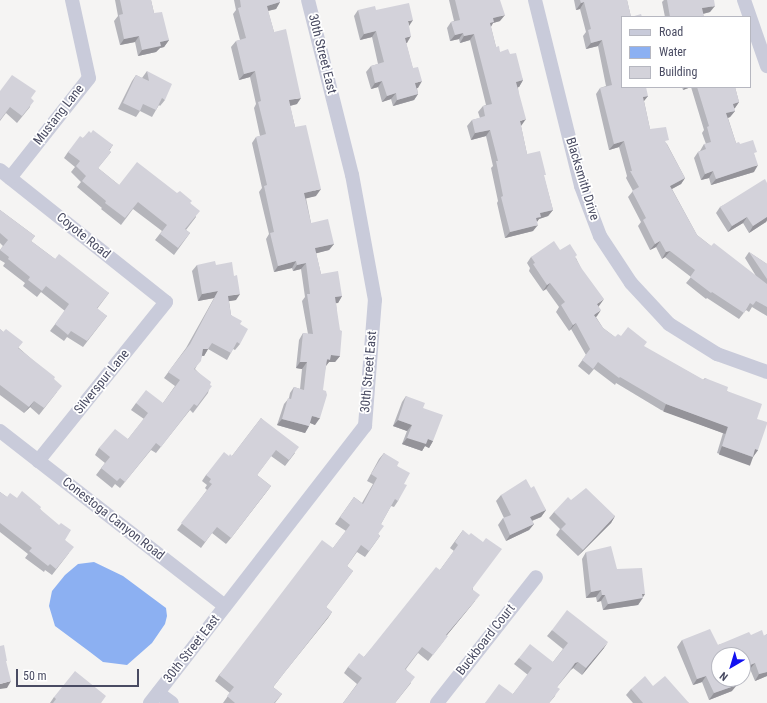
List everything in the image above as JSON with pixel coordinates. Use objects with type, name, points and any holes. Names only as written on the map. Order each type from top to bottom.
[{"type":"street","name":"Mustang Lane","points":[[5,174],[89,78],[72,0]]},
{"type":"street","name":"30th Street East","points":[[154,698],[365,426],[375,300],[352,175],[308,0]]},
{"type":"street","name":"Blacksmith Drive","points":[[535,0],[581,186],[600,236],[631,282],[670,324],[717,354],[767,372]]},
{"type":"street","points":[[744,0],[750,16]]},
{"type":"street","points":[[751,20],[767,66]]},
{"type":"street","name":"Coyote Road","points":[[5,174],[166,302]]},
{"type":"street","name":"Silverspur Lane","points":[[38,461],[166,302]]},
{"type":"street","name":"Conestoga Canyon Road","points":[[0,432],[225,606]]},
{"type":"street","name":"Buckboard Court","points":[[437,703],[536,577]]},
{"type":"street","points":[[154,698],[172,703]]},
{"type":"water","points":[[94,562],[123,576],[166,608],[167,616],[165,624],[152,643],[127,665],[103,662],[55,626],[49,606],[52,591],[65,575],[78,564]]},
{"type":"building","points":[[120,0],[151,0],[154,13],[162,12],[169,40],[160,42],[161,46],[142,50],[139,36],[124,39],[119,15],[123,14]]},
{"type":"building","points":[[240,0],[280,0],[280,2],[267,6],[274,32],[286,29],[301,98],[289,100],[295,127],[306,125],[321,189],[304,193],[311,223],[328,219],[334,244],[315,248],[321,274],[338,271],[342,296],[335,297],[340,330],[342,331],[340,356],[331,355],[330,360],[327,359],[323,390],[326,391],[327,395],[320,418],[312,416],[309,426],[282,419],[288,398],[291,399],[294,387],[304,390],[307,362],[300,362],[303,333],[313,334],[307,294],[310,294],[306,263],[297,265],[296,261],[278,266],[270,233],[274,232],[264,186],[267,185],[256,137],[266,134],[258,102],[261,101],[255,71],[244,74],[236,41],[246,38],[238,8],[241,7]]},
{"type":"building","points":[[455,0],[500,0],[505,15],[493,18],[494,22],[490,23],[496,47],[499,46],[500,52],[508,49],[510,54],[516,53],[523,80],[516,82],[526,119],[520,121],[527,154],[540,151],[546,175],[544,175],[553,210],[540,213],[541,217],[536,218],[538,225],[510,232],[501,197],[503,196],[496,161],[498,161],[490,130],[475,133],[472,120],[485,116],[483,106],[492,104],[474,34],[464,36],[463,33],[455,35],[451,22],[460,20]]},
{"type":"building","points":[[580,0],[627,0],[631,16],[621,16],[621,88],[646,88],[648,96],[643,97],[650,129],[666,127],[669,140],[665,141],[685,178],[670,186],[697,235],[711,246],[714,243],[767,284],[767,307],[756,301],[753,305],[750,303],[744,313],[712,292],[711,293],[690,277],[695,270],[670,251],[666,252],[660,241],[655,244],[643,220],[646,218],[632,191],[639,187],[630,171],[632,171],[624,141],[614,144],[600,88],[612,85],[602,40],[591,43],[588,30],[591,29],[584,2],[581,3]]},
{"type":"building","points":[[667,0],[714,0],[715,6],[702,8],[704,16],[670,16]]},
{"type":"building","points":[[409,3],[413,20],[408,21],[411,36],[405,38],[413,68],[418,67],[422,81],[415,83],[418,94],[397,100],[396,93],[387,96],[382,81],[375,83],[371,66],[384,62],[376,31],[364,34],[358,10],[375,6],[376,10]]},
{"type":"building","points":[[147,71],[172,84],[165,100],[162,98],[156,110],[143,104],[140,111],[123,103],[136,75],[149,81]]},
{"type":"building","points":[[12,75],[36,91],[31,98],[34,101],[22,116],[10,107],[0,120],[0,91]]},
{"type":"building","points":[[697,88],[735,88],[739,102],[733,104],[735,111],[726,113],[736,143],[739,142],[740,144],[753,140],[757,152],[754,153],[758,165],[716,179],[713,171],[705,174],[698,152],[706,149],[704,144],[711,142],[707,127],[709,126]]},
{"type":"building","points":[[93,130],[113,145],[109,150],[111,152],[98,168],[119,185],[137,162],[177,193],[180,191],[192,201],[190,203],[200,211],[185,229],[190,233],[178,248],[160,234],[167,225],[138,202],[125,218],[105,203],[106,201],[82,181],[86,176],[76,166],[80,161],[68,152],[80,136],[83,138],[89,131],[91,133]]},
{"type":"building","points":[[765,179],[767,183],[767,217],[753,226],[747,217],[732,226],[720,207]]},
{"type":"building","points":[[0,210],[35,236],[31,241],[55,259],[59,254],[109,293],[97,308],[107,316],[87,341],[71,331],[68,335],[55,324],[69,304],[46,286],[42,291],[28,280],[30,277],[8,259],[9,257],[0,250],[8,240],[0,233]]},
{"type":"building","points":[[554,241],[560,250],[570,244],[577,255],[575,257],[582,269],[604,299],[597,304],[601,310],[594,315],[603,328],[615,337],[618,334],[621,336],[628,327],[647,342],[644,346],[704,380],[705,378],[728,387],[727,391],[762,404],[757,419],[767,422],[767,424],[758,450],[755,449],[753,457],[722,446],[728,427],[666,404],[620,377],[619,378],[598,362],[593,369],[582,360],[590,349],[576,323],[573,325],[561,305],[565,302],[550,283],[547,285],[533,264],[535,263],[531,257]]},
{"type":"building","points":[[749,252],[767,264],[767,279]]},
{"type":"building","points":[[215,261],[216,265],[232,262],[234,276],[237,275],[240,294],[228,296],[231,315],[242,321],[240,324],[248,329],[240,344],[237,342],[231,353],[212,343],[208,349],[203,349],[201,361],[194,369],[211,382],[210,385],[212,386],[197,406],[194,404],[161,447],[156,443],[125,482],[120,478],[117,481],[101,468],[110,457],[99,448],[115,429],[128,439],[148,413],[136,403],[146,390],[163,403],[180,380],[168,372],[190,344],[218,291],[202,294],[197,265]]},
{"type":"building","points":[[0,329],[3,332],[6,329],[23,342],[18,348],[55,377],[54,379],[62,386],[44,408],[34,401],[29,407],[0,385]]},
{"type":"building","points":[[406,396],[425,403],[423,408],[443,415],[433,441],[428,439],[426,444],[407,438],[412,425],[398,420]]},
{"type":"building","points":[[261,418],[299,447],[289,460],[276,450],[257,475],[271,486],[231,538],[217,527],[205,542],[181,523],[212,484],[209,482],[211,479],[206,475],[224,452],[229,456],[230,454],[232,456]]},
{"type":"building","points":[[384,453],[399,462],[397,466],[410,473],[404,484],[407,485],[398,501],[395,499],[381,524],[384,526],[378,534],[380,536],[369,551],[361,545],[347,566],[353,571],[326,607],[332,612],[273,687],[282,694],[274,703],[235,703],[227,696],[234,687],[219,675],[322,540],[333,548],[350,525],[340,517],[354,497],[363,504],[377,478],[371,474]]},
{"type":"building","points":[[526,479],[531,488],[534,486],[546,510],[530,517],[534,524],[510,535],[503,518],[511,515],[501,495]]},
{"type":"building","points":[[586,488],[615,516],[583,550],[561,529],[566,524],[554,512],[568,497],[571,500]]},
{"type":"building","points":[[22,491],[59,525],[61,523],[71,530],[65,540],[74,547],[56,569],[50,564],[48,566],[29,551],[32,548],[0,523],[0,492],[7,497],[10,493],[17,498]]},
{"type":"building","points":[[463,530],[469,535],[471,533],[483,542],[486,538],[502,549],[472,589],[480,595],[446,635],[448,636],[433,655],[422,647],[405,669],[415,677],[395,703],[343,703],[362,678],[348,667],[359,653],[364,657],[436,567],[440,570],[458,545],[455,542]]},
{"type":"building","points":[[611,546],[617,569],[642,568],[645,594],[642,594],[643,598],[608,604],[605,595],[602,595],[601,590],[591,592],[586,552]]},
{"type":"building","points":[[567,610],[608,642],[586,668],[578,662],[575,663],[557,687],[560,689],[549,703],[485,703],[499,684],[513,694],[532,668],[519,658],[530,644],[553,662],[568,643],[552,630]]},
{"type":"building","points":[[710,629],[718,645],[749,632],[751,635],[762,630],[764,636],[767,634],[767,672],[759,674],[755,663],[751,665],[751,647],[711,647],[711,687],[706,676],[697,679],[682,640]]},
{"type":"building","points":[[4,645],[11,681],[0,684],[0,646]]},
{"type":"building","points":[[75,671],[106,696],[101,703],[53,703],[56,699],[54,697]]},
{"type":"building","points":[[645,676],[653,686],[665,676],[689,703],[643,703],[631,689]]},
{"type":"building","points":[[711,687],[731,687],[714,693]]}]
